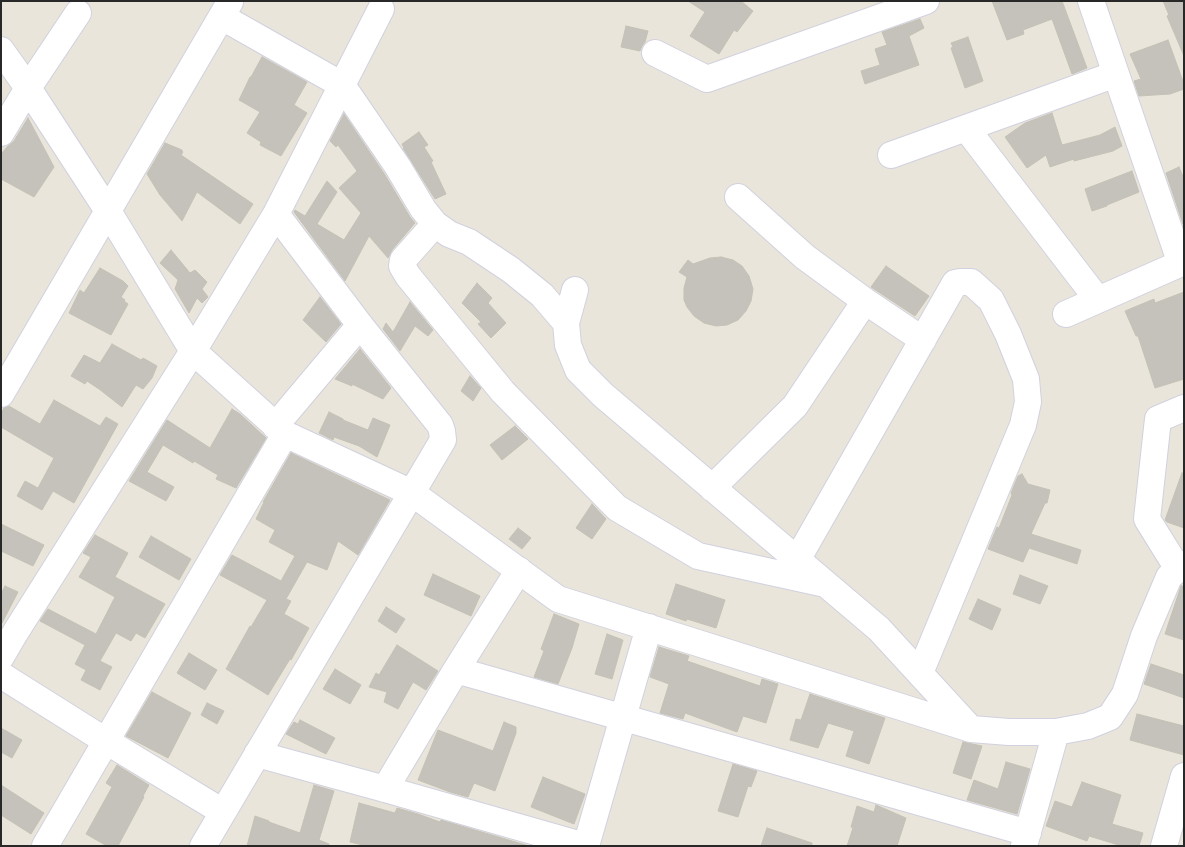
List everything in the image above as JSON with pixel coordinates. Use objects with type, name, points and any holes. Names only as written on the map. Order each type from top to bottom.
[{"type":"street","points":[[655,53],[707,80],[926,1]]},
{"type":"street","points":[[1066,314],[1182,263],[1091,1]]},
{"type":"street","points":[[1,657],[8,629],[193,351],[276,214],[381,8]]},
{"type":"street","points":[[1,394],[226,9],[342,85],[398,167],[423,209],[435,224],[448,234],[469,242],[512,270],[542,295],[566,323]]},
{"type":"street","points":[[1,133],[28,88],[78,13]]},
{"type":"street","points":[[1,50],[108,211],[193,351],[280,430],[412,493],[558,599],[971,728],[1009,732],[1056,732],[1088,726],[1110,717],[1125,694],[1144,636],[1169,577],[1181,566],[1147,520],[1158,419],[1184,408]]},
{"type":"street","points":[[891,155],[1116,74]]},
{"type":"street","points":[[966,128],[1098,300]]},
{"type":"street","points":[[738,198],[805,257],[923,340]]},
{"type":"street","points":[[203,846],[442,440],[440,425],[360,325],[276,214]]},
{"type":"street","points":[[435,224],[403,260],[402,266],[408,276],[503,392],[617,508],[698,556],[825,584]]},
{"type":"street","points":[[797,560],[955,284],[971,282],[991,300],[1008,334],[1026,379],[1028,402],[1023,426],[920,674]]},
{"type":"street","points":[[575,290],[566,323],[568,345],[578,370],[603,394],[878,629],[971,728]]},
{"type":"street","points":[[712,488],[795,406],[865,301]]},
{"type":"street","points":[[45,846],[280,430],[360,325]]},
{"type":"street","points":[[385,788],[519,570]]},
{"type":"street","points":[[257,754],[385,788],[585,846],[649,627]]},
{"type":"street","points":[[456,670],[623,717],[1026,839],[1056,732]]},
{"type":"street","points":[[1,675],[223,812]]},
{"type":"street","points":[[1164,846],[1184,776]]},
{"type":"building","points":[[688,1],[741,1],[753,11],[737,32],[734,30],[719,54],[690,36],[705,12]]},
{"type":"building","points":[[992,1],[1062,1],[1087,68],[1072,74],[1052,19],[1023,30],[1024,34],[1007,40]]},
{"type":"building","points":[[1163,1],[1184,1],[1184,56],[1167,16],[1169,15]]},
{"type":"building","points":[[920,19],[924,28],[909,36],[919,65],[865,84],[861,71],[880,65],[875,49],[887,45],[882,32]]},
{"type":"building","points":[[626,26],[648,31],[640,51],[621,47]]},
{"type":"building","points":[[968,37],[983,81],[965,88],[951,43]]},
{"type":"building","points":[[1168,40],[1184,84],[1184,89],[1170,94],[1139,96],[1134,81],[1141,79],[1130,54]]},
{"type":"building","points":[[262,57],[307,82],[294,105],[307,113],[281,156],[260,145],[261,142],[247,133],[260,112],[239,100]]},
{"type":"building","points":[[1052,113],[1062,145],[1100,135],[1115,127],[1122,146],[1113,151],[1074,161],[1074,159],[1050,167],[1046,155],[1027,168],[1005,137],[1025,123]]},
{"type":"building","points":[[344,114],[415,223],[392,250],[388,258],[369,236],[345,281],[294,212],[295,210],[305,216],[327,181],[337,192],[317,224],[344,240],[361,213],[339,188],[357,171],[338,145],[336,147],[330,141]]},
{"type":"building","points":[[28,118],[54,167],[34,197],[1,179],[1,154],[14,141]]},
{"type":"building","points":[[419,132],[428,145],[424,147],[433,161],[431,162],[446,194],[435,199],[402,144]]},
{"type":"building","points":[[165,143],[182,150],[181,155],[253,204],[240,224],[197,192],[182,221],[160,195],[147,174]]},
{"type":"building","points":[[1179,167],[1184,179],[1183,224],[1166,173]]},
{"type":"building","points":[[1132,171],[1139,192],[1092,211],[1085,189]]},
{"type":"building","points":[[171,250],[190,273],[195,270],[207,282],[202,289],[208,297],[202,303],[197,298],[189,313],[175,289],[178,280],[160,263]]},
{"type":"building","points":[[721,257],[733,260],[742,266],[749,276],[753,289],[751,301],[746,311],[738,320],[727,325],[716,326],[704,323],[694,316],[687,307],[684,300],[684,288],[687,277],[679,272],[688,260],[693,264],[710,258]]},
{"type":"building","points":[[886,266],[929,296],[915,316],[871,287]]},
{"type":"building","points":[[100,268],[123,281],[128,286],[121,297],[128,304],[111,335],[69,313],[80,290],[84,293]]},
{"type":"building","points":[[477,283],[492,298],[488,303],[506,323],[491,338],[478,324],[481,322],[462,303]]},
{"type":"building","points":[[1184,292],[1184,379],[1155,388],[1138,336],[1136,336],[1125,311],[1154,299],[1155,303]]},
{"type":"building","points":[[320,297],[341,324],[326,342],[303,320]]},
{"type":"building","points":[[410,302],[433,330],[428,336],[415,326],[400,351],[383,329],[386,323],[393,332]]},
{"type":"building","points":[[112,344],[141,360],[143,358],[157,366],[152,378],[143,389],[136,385],[122,407],[87,381],[85,384],[71,376],[84,355],[100,363]]},
{"type":"building","points":[[360,349],[391,388],[383,399],[352,384],[352,386],[335,379]]},
{"type":"building","points":[[470,376],[481,388],[473,401],[461,391]]},
{"type":"building","points":[[54,400],[100,426],[106,417],[118,424],[74,503],[53,491],[42,510],[17,496],[25,481],[38,488],[54,458],[1,427],[1,414],[4,408],[9,406],[40,424]]},
{"type":"building","points":[[232,409],[266,438],[236,488],[216,479],[218,475],[163,445],[147,472],[174,487],[166,501],[129,481],[167,420],[210,448]]},
{"type":"building","points":[[329,412],[368,430],[373,418],[390,425],[377,457],[359,446],[334,437],[333,440],[319,433]]},
{"type":"building","points":[[515,426],[528,439],[502,460],[490,445]]},
{"type":"building","points":[[291,453],[390,500],[358,555],[338,541],[327,570],[307,562],[286,599],[291,601],[284,614],[309,628],[268,695],[226,669],[267,600],[220,575],[232,555],[281,581],[295,556],[269,542],[275,530],[256,519],[263,502]]},
{"type":"building","points":[[1182,473],[1184,473],[1184,528],[1165,520]]},
{"type":"building","points":[[1022,474],[1028,484],[1050,490],[1047,503],[1045,503],[1031,534],[1081,550],[1077,564],[1029,548],[1023,562],[988,549],[997,527],[999,528],[1018,476]]},
{"type":"building","points":[[592,504],[606,519],[592,539],[576,528]]},
{"type":"building","points":[[1,524],[44,545],[33,566],[1,551]]},
{"type":"building","points":[[518,528],[531,538],[522,549],[509,539]]},
{"type":"building","points":[[95,535],[128,553],[115,577],[165,604],[145,638],[136,633],[131,641],[116,633],[100,661],[112,667],[100,690],[81,680],[86,670],[75,664],[85,645],[40,621],[48,609],[96,634],[115,597],[79,577],[91,557],[83,553]]},
{"type":"building","points":[[151,536],[191,559],[179,580],[139,557]]},
{"type":"building","points":[[433,574],[480,596],[471,616],[424,595]]},
{"type":"building","points":[[1020,575],[1048,586],[1040,604],[1013,594]]},
{"type":"building","points":[[676,584],[725,600],[716,628],[666,614]]},
{"type":"building","points":[[5,586],[18,592],[1,625],[1,594]]},
{"type":"building","points":[[1181,586],[1184,586],[1184,640],[1165,634]]},
{"type":"building","points":[[978,599],[1001,609],[992,630],[969,619]]},
{"type":"building","points":[[386,607],[405,619],[396,633],[378,621]]},
{"type":"building","points":[[554,614],[579,624],[558,684],[534,677],[544,651],[541,649]]},
{"type":"building","points":[[607,634],[623,640],[612,679],[595,674]]},
{"type":"building","points":[[397,645],[438,671],[426,690],[413,682],[398,709],[384,702],[387,692],[369,687],[376,673],[379,675]]},
{"type":"building","points":[[659,647],[689,656],[687,661],[760,686],[762,679],[778,684],[766,723],[743,716],[737,732],[685,713],[683,719],[660,713],[669,684],[650,677]]},
{"type":"building","points":[[189,653],[217,670],[205,690],[177,673]]},
{"type":"building","points":[[1151,664],[1184,675],[1184,698],[1144,684]]},
{"type":"building","points":[[335,669],[361,685],[350,704],[323,689]]},
{"type":"building","points":[[152,692],[191,713],[168,758],[126,736]]},
{"type":"building","points":[[810,694],[885,718],[869,764],[846,756],[854,731],[828,723],[818,748],[790,740],[796,719],[801,720]]},
{"type":"building","points":[[207,703],[224,711],[217,724],[201,715]]},
{"type":"building","points":[[1137,714],[1184,726],[1184,755],[1130,740]]},
{"type":"building","points":[[300,720],[335,738],[326,754],[286,734],[294,722],[298,724]]},
{"type":"building","points":[[504,722],[516,727],[516,733],[495,791],[474,783],[468,797],[418,780],[438,730],[493,751]]},
{"type":"building","points":[[1,728],[22,740],[12,758],[1,752]]},
{"type":"building","points":[[963,742],[982,746],[971,779],[953,773]]},
{"type":"building","points":[[1006,762],[1030,769],[1017,814],[967,800],[974,780],[998,789]]},
{"type":"building","points":[[733,764],[757,771],[751,787],[748,786],[738,817],[718,811]]},
{"type":"building","points":[[117,765],[149,785],[118,846],[107,846],[86,834],[112,787],[106,783]]},
{"type":"building","points":[[543,777],[585,794],[574,824],[531,807]]},
{"type":"building","points":[[1082,782],[1121,795],[1112,824],[1143,833],[1139,846],[1122,846],[1089,836],[1087,841],[1046,826],[1055,801],[1072,807]]},
{"type":"building","points":[[1,785],[44,813],[31,834],[1,815]]},
{"type":"building","points":[[314,785],[334,791],[319,840],[329,844],[329,846],[247,846],[255,816],[300,833]]},
{"type":"building","points":[[359,803],[395,813],[397,808],[440,822],[441,820],[529,846],[367,846],[350,842]]},
{"type":"building","points":[[876,805],[906,818],[897,846],[847,846],[857,806],[874,812]]},
{"type":"building","points":[[767,828],[812,843],[812,846],[761,846]]}]
